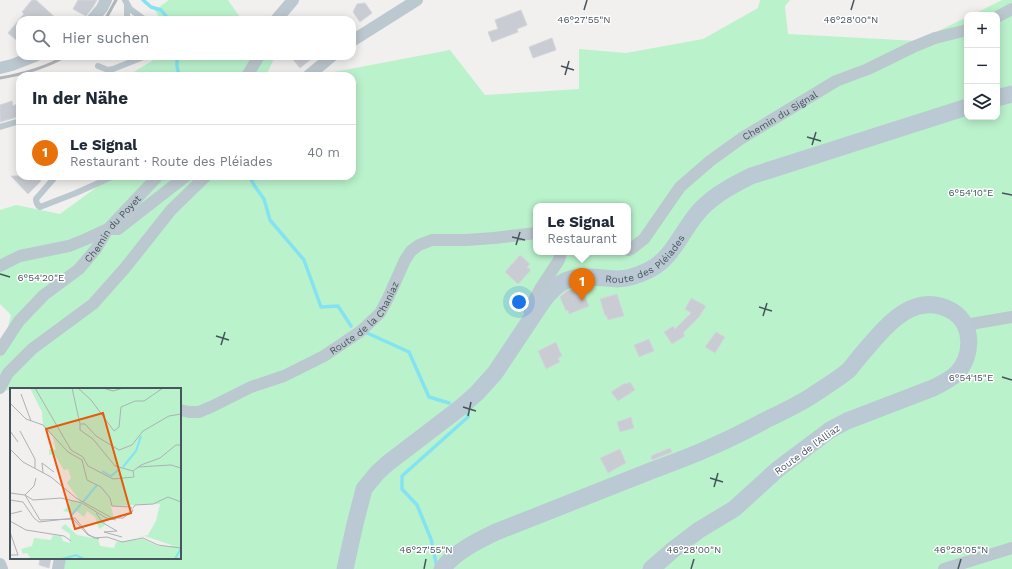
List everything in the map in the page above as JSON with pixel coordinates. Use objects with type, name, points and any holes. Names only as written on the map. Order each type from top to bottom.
[{"type":"street","points":[[95,16],[106,0]]},
{"type":"street","points":[[279,16],[293,0]]},
{"type":"street","points":[[356,38],[417,0]]},
{"type":"street","points":[[1000,15],[1012,9]]},
{"type":"street","name":"Chemin du Signal","points":[[631,249],[644,239],[680,187],[710,161],[742,138],[836,82],[868,69],[912,47],[935,38],[964,31]]},
{"type":"street","points":[[0,68],[25,60]]},
{"type":"street","points":[[249,72],[256,60]]},
{"type":"street","points":[[313,72],[327,60]]},
{"type":"street","points":[[1000,97],[1012,94]]},
{"type":"street","name":"Route des Pléiades","points":[[345,569],[364,489],[377,473],[388,463],[460,408],[477,393],[495,372],[543,301],[557,286],[565,281],[575,278],[588,277],[618,279],[640,274],[651,269],[669,254],[692,219],[702,207],[729,187],[751,176],[964,108]]},
{"type":"street","name":"Chemin du Poyet","points":[[0,350],[19,321],[44,295],[79,269],[96,249],[108,229],[154,180]]},
{"type":"street","points":[[0,266],[20,256],[69,246],[108,229],[118,229],[181,180]]},
{"type":"street","points":[[0,388],[8,373],[32,349],[93,304],[125,268],[171,210],[202,180]]},
{"type":"street","name":"Route de la Chaniaz","points":[[181,410],[199,412],[251,387],[284,376],[324,356],[362,331],[380,313],[405,260],[419,244],[432,240],[466,240],[533,233]]},
{"type":"street","points":[[523,331],[522,322],[540,289],[559,260],[560,255]]},
{"type":"street","points":[[442,569],[448,561],[481,539],[702,451],[751,428],[806,399],[829,385],[849,369],[881,331],[902,313],[912,308],[933,304],[946,308],[954,313],[965,325],[1012,317]]},
{"type":"street","name":"Route de l'Alliaz","points":[[650,569],[700,530],[734,509],[778,469],[830,430],[847,421],[933,388],[951,378],[960,370],[965,362],[969,340],[965,325]]},
{"type":"street","points":[[944,569],[1012,548]]},
{"type":"street","points":[[58,569],[60,559]]},
{"type":"street","points":[[0,564],[2,569]]},
{"type":"lane","points":[[126,1],[127,16]]},
{"type":"lane","points":[[126,1],[130,9],[140,16]]},
{"type":"lane","points":[[98,66],[108,70],[136,60]]},
{"type":"lane","points":[[0,127],[16,122]]},
{"type":"lane","points":[[53,180],[36,199],[36,202],[40,207],[76,194],[106,180]]},
{"type":"green space","points":[[169,0],[228,0],[239,16],[159,16],[155,10]]},
{"type":"green space","points":[[760,0],[790,0],[785,6],[788,34],[918,41],[964,18],[964,120],[1000,120],[1000,12],[978,12],[1002,0],[1012,0],[1012,569],[61,569],[65,559],[181,559],[181,388],[10,388],[10,390],[0,391],[0,341],[6,335],[11,315],[0,304],[0,210],[16,205],[60,214],[107,180],[356,180],[356,72],[334,72],[450,50],[485,95],[579,89],[579,49],[626,53],[703,39],[758,8]]},
{"type":"green space","points":[[153,60],[273,60],[268,72],[134,72]]},
{"type":"building","points":[[32,0],[36,0],[54,16],[22,16],[24,14],[22,12]]},
{"type":"building","points":[[78,0],[97,0],[86,16],[73,9]]},
{"type":"building","points":[[365,3],[372,13],[360,22],[353,12],[357,4]]},
{"type":"building","points":[[521,10],[527,25],[517,29],[518,32],[492,42],[488,32],[498,29],[495,20]]},
{"type":"building","points":[[16,24],[16,40],[8,33]]},
{"type":"building","points":[[552,38],[556,50],[533,58],[529,47]]},
{"type":"building","points":[[293,60],[310,60],[300,68]]},
{"type":"building","points":[[12,101],[13,106],[16,104],[16,117],[0,122],[0,105]]},
{"type":"building","points":[[11,176],[16,176],[16,180],[41,181],[28,194]]},
{"type":"building","points":[[520,255],[530,264],[527,267],[531,270],[518,284],[505,272]]},
{"type":"building","points":[[576,288],[577,290],[581,288],[589,306],[569,314],[568,310],[566,311],[560,297],[567,291]]},
{"type":"building","points":[[617,294],[624,316],[608,320],[606,315],[605,316],[600,299]]},
{"type":"building","points":[[691,298],[706,306],[699,317],[683,333],[685,336],[672,344],[664,332],[673,326],[675,329],[691,313],[685,309]]},
{"type":"building","points":[[716,332],[725,337],[715,353],[705,347]]},
{"type":"building","points":[[649,339],[654,351],[639,357],[634,345]]},
{"type":"building","points":[[556,342],[562,356],[558,358],[560,362],[546,369],[538,351]]},
{"type":"building","points":[[630,382],[635,390],[618,401],[611,392],[625,383]]},
{"type":"building","points":[[631,417],[634,428],[620,432],[617,422]]},
{"type":"building","points":[[670,448],[672,452],[652,460],[651,456]]},
{"type":"building","points":[[620,449],[626,463],[608,473],[600,458]]},
{"type":"building","points":[[40,559],[51,559],[49,568],[39,565]]},
{"type":"waterway","points":[[143,0],[151,7],[161,10],[166,16]]},
{"type":"waterway","points":[[177,60],[178,72]]},
{"type":"waterway","points":[[251,180],[264,199],[270,220],[304,260],[321,307],[338,306],[351,326]]},
{"type":"waterway","points":[[365,332],[409,352],[429,397],[449,403]]},
{"type":"waterway","points":[[436,563],[431,539],[417,505],[402,489],[402,476],[468,417],[468,409]]},
{"type":"railway","points":[[107,16],[116,0]]},
{"type":"railway","points":[[27,72],[58,60]]},
{"type":"railway","points":[[0,78],[16,75]]},
{"type":"place","name":"Le Signal","points":[[582,301]]}]
